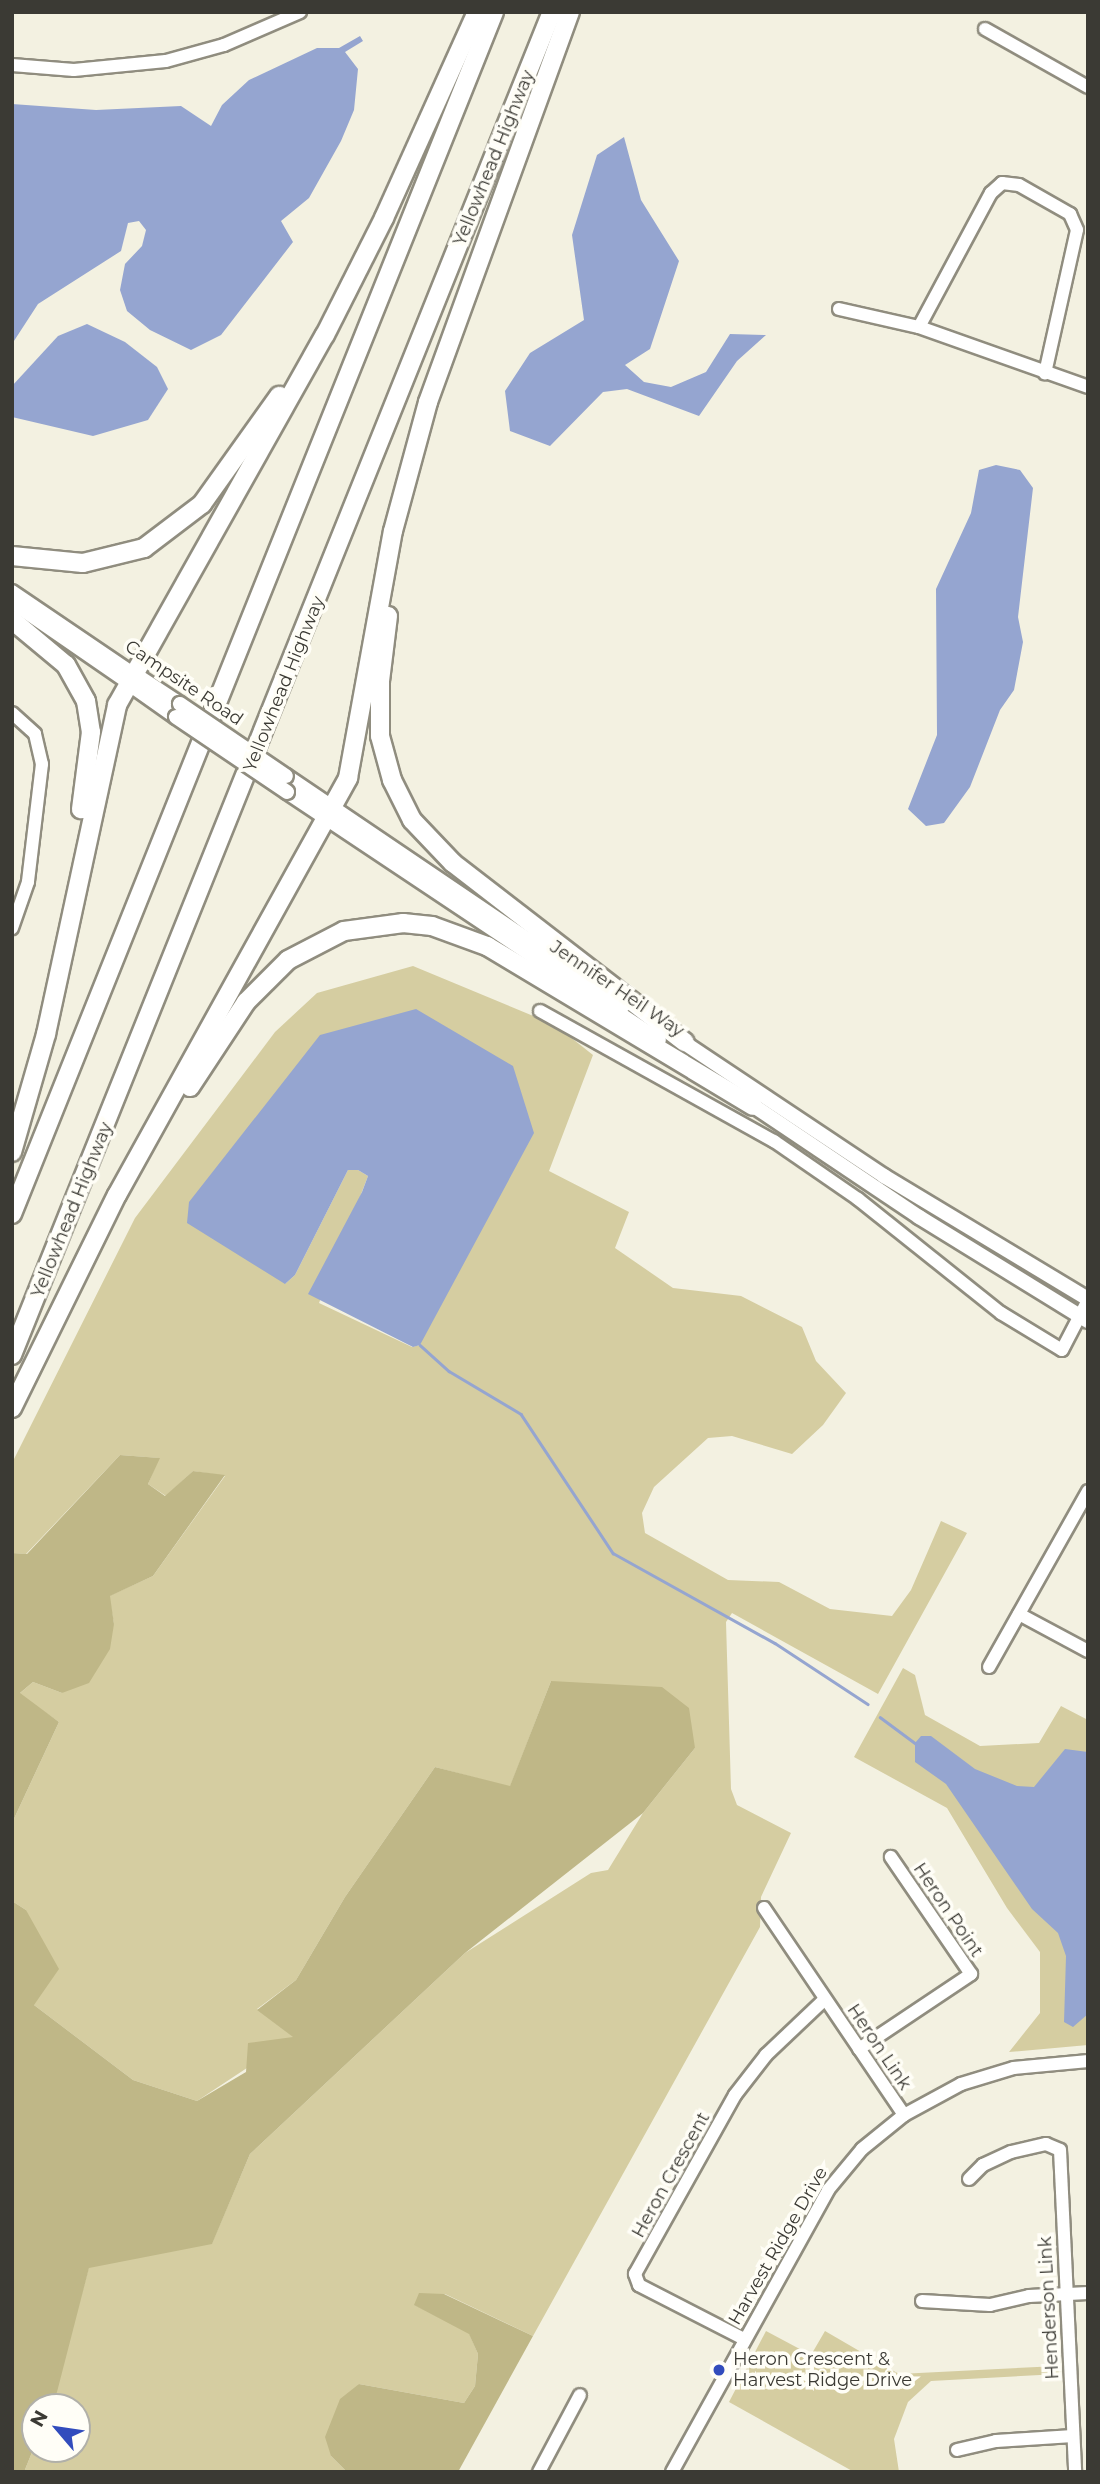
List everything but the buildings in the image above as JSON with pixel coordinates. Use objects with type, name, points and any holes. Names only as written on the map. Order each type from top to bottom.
[{"type":"highway","points":[[12,1153],[36,1077],[107,735],[131,678],[325,335],[390,205],[477,12]]},
{"type":"highway","points":[[12,1213],[494,12]]},
{"type":"highway","name":"Yellowhead Highway","points":[[12,1355],[552,12]]},
{"type":"highway","points":[[12,1408],[137,1161],[348,778],[385,572],[409,466],[446,343],[570,12]]},
{"type":"highway","points":[[12,556],[83,563],[144,548],[170,532],[217,486],[325,335]]},
{"type":"highway","points":[[409,466],[379,711],[385,758],[401,799],[419,827],[453,863],[685,1042]]},
{"type":"highway","points":[[12,620],[70,671],[90,720],[65,945]]},
{"type":"highway","points":[[137,1161],[264,981],[309,946],[375,925],[432,926],[487,946],[753,1106]]},
{"type":"main road","name":"Campsite Road","points":[[131,678],[178,711],[286,776],[330,813]]},
{"type":"main road","name":"Jennifer Heil Way","points":[[178,711],[287,792],[330,813],[685,1042],[884,1176],[1088,1300]]},
{"type":"main road","name":"Jennifer Heil Way","points":[[330,813],[753,1106],[929,1223],[1083,1318]]},
{"type":"street","points":[[12,65],[85,70],[166,61],[224,46],[300,12]]},
{"type":"street","points":[[985,29],[1088,87]]},
{"type":"street","points":[[919,327],[991,193],[1002,183],[1019,185],[1070,214],[1077,230],[1045,373]]},
{"type":"street","points":[[839,309],[919,327],[1088,387]]},
{"type":"street","name":"Campsite Road","points":[[12,591],[131,678]]},
{"type":"street","name":"Campsite Road","points":[[12,603],[131,678]]},
{"type":"street","points":[[12,713],[36,734],[42,764],[28,882],[12,929]]},
{"type":"street","points":[[540,1011],[774,1141],[858,1199],[1001,1312],[1062,1350],[1083,1318],[1088,1300]]},
{"type":"street","points":[[989,1667],[1088,1491]]},
{"type":"street","points":[[1019,1614],[1088,1651]]},
{"type":"street","name":"Heron Point","points":[[859,2049],[971,1975],[891,1857]]},
{"type":"street","name":"Heron Link","points":[[764,1908],[904,2115]]},
{"type":"street","name":"Heron Crescent","points":[[744,2339],[639,2285],[635,2274],[735,2095],[766,2055],[825,1998]]},
{"type":"street","name":"Harvest Ridge Drive","points":[[672,2472],[828,2190],[862,2149],[904,2115],[961,2084],[1014,2068],[1088,2061]]},
{"type":"street","name":"Henderson Link","points":[[969,2179],[983,2165],[1012,2152],[1054,2144],[1060,2150],[1075,2472]]},
{"type":"street","points":[[922,2301],[990,2305],[1088,2293]]},
{"type":"street","points":[[539,2472],[580,2395]]},
{"type":"street","points":[[957,2450],[996,2441],[1073,2436]]},
{"type":"shaded area","points":[[413,966],[555,1025],[593,1055],[549,1171],[629,1212],[615,1248],[673,1288],[741,1296],[802,1327],[816,1361],[846,1393],[823,1425],[792,1454],[732,1436],[708,1438],[654,1487],[642,1513],[645,1533],[728,1580],[779,1582],[830,1609],[892,1616],[911,1590],[941,1521],[967,1533],[878,1694],[732,1613],[726,1622],[731,1789],[737,1805],[791,1833],[761,1897],[760,1927],[533,2336],[445,2294],[415,2305],[469,2333],[478,2354],[475,2386],[464,2403],[359,2384],[331,2456],[347,2472],[24,2472],[28,2463],[91,2463],[91,2393],[55,2393],[89,2267],[212,2243],[250,2154],[465,1953],[591,1873],[608,1870],[643,1813],[695,1748],[551,1681],[510,1787],[435,1767],[345,1897],[296,1980],[257,2009],[294,2037],[197,2101],[133,2080],[34,2005],[26,1910],[12,1901],[12,1823],[59,1722],[19,1694],[33,1682],[62,1693],[114,1624],[109,1596],[153,1576],[225,1476],[193,1471],[166,1496],[148,1484],[159,1458],[120,1455],[26,1554],[12,1553],[12,1463],[135,1218],[275,1032],[317,993]],"holes":[[[416,1009],[423,1334],[420,1345],[412,1347],[319,1303],[368,1176],[358,1170],[348,1170],[295,1275],[285,1284]]]},
{"type":"shaded area","points":[[120,1455],[160,1458],[148,1484],[165,1496],[193,1471],[225,1475],[153,1576],[110,1596],[114,1624],[110,1649],[89,1683],[62,1693],[33,1682],[20,1693],[59,1722],[12,1823],[12,1553],[27,1554]]},
{"type":"shaded area","points":[[903,1668],[915,1675],[925,1715],[980,1746],[1039,1743],[1061,1706],[1088,1720],[1088,2045],[1009,2052],[1040,2013],[1040,1952],[1007,1908],[947,1808],[854,1757]]},
{"type":"shaded area","points":[[551,1681],[662,1687],[689,1708],[695,1748],[643,1813],[465,1953],[250,2154],[212,2244],[89,2268],[57,2393],[21,2393],[21,2463],[28,2463],[24,2472],[12,2472],[12,1901],[26,1910],[59,1969],[34,2005],[133,2080],[197,2101],[246,2072],[248,2043],[293,2037],[257,2010],[296,1980],[345,1897],[435,1767],[510,1786]]},
{"type":"shaded area","points":[[419,2293],[444,2294],[533,2336],[458,2472],[347,2472],[331,2456],[325,2437],[340,2399],[359,2384],[464,2403],[475,2386],[478,2354],[469,2334],[414,2305]]},
{"type":"shaded area","points":[[766,2331],[811,2355],[825,2331],[899,2374],[1058,2366],[1059,2374],[931,2381],[908,2402],[894,2439],[899,2472],[854,2472],[729,2402]]},
{"type":"water","points":[[360,36],[363,41],[345,52],[358,69],[354,110],[341,141],[309,198],[281,221],[293,242],[221,335],[191,350],[150,330],[127,311],[120,290],[125,264],[142,246],[146,230],[139,221],[128,223],[121,251],[38,304],[12,344],[12,104],[96,110],[181,106],[211,126],[222,105],[249,80],[317,48],[339,48]]},
{"type":"water","points":[[624,137],[641,200],[679,261],[650,349],[625,365],[644,382],[671,387],[706,372],[730,334],[766,335],[737,361],[699,416],[627,389],[603,392],[550,446],[510,431],[505,391],[530,353],[584,320],[572,235],[597,155]]},
{"type":"water","points":[[87,324],[125,342],[157,367],[168,389],[148,420],[93,436],[12,417],[12,386],[58,336]]},
{"type":"water","points":[[996,465],[1020,470],[1033,488],[1018,617],[1023,642],[1014,690],[1000,710],[970,787],[944,823],[926,826],[908,809],[937,735],[936,589],[971,513],[979,470]]},
{"type":"water","points":[[416,1009],[513,1066],[534,1133],[420,1345],[413,1347],[308,1294],[362,1192],[368,1176],[358,1170],[348,1170],[295,1275],[285,1284],[187,1223],[189,1202],[320,1035]]},
{"type":"water","points":[[921,1736],[931,1736],[975,1769],[1017,1786],[1034,1787],[1065,1749],[1088,1752],[1088,2014],[1073,2027],[1064,2022],[1066,1956],[1058,1933],[1032,1909],[946,1784],[915,1762],[915,1743]]},
{"type":"waterway","points":[[420,1345],[449,1371],[521,1414],[613,1553],[775,1643],[868,1704]]},
{"type":"waterway","points":[[880,1717],[915,1743]]},
{"type":"place","name":"Heron Crescent & Harvest Ridge Drive","points":[[719,2370]]}]
